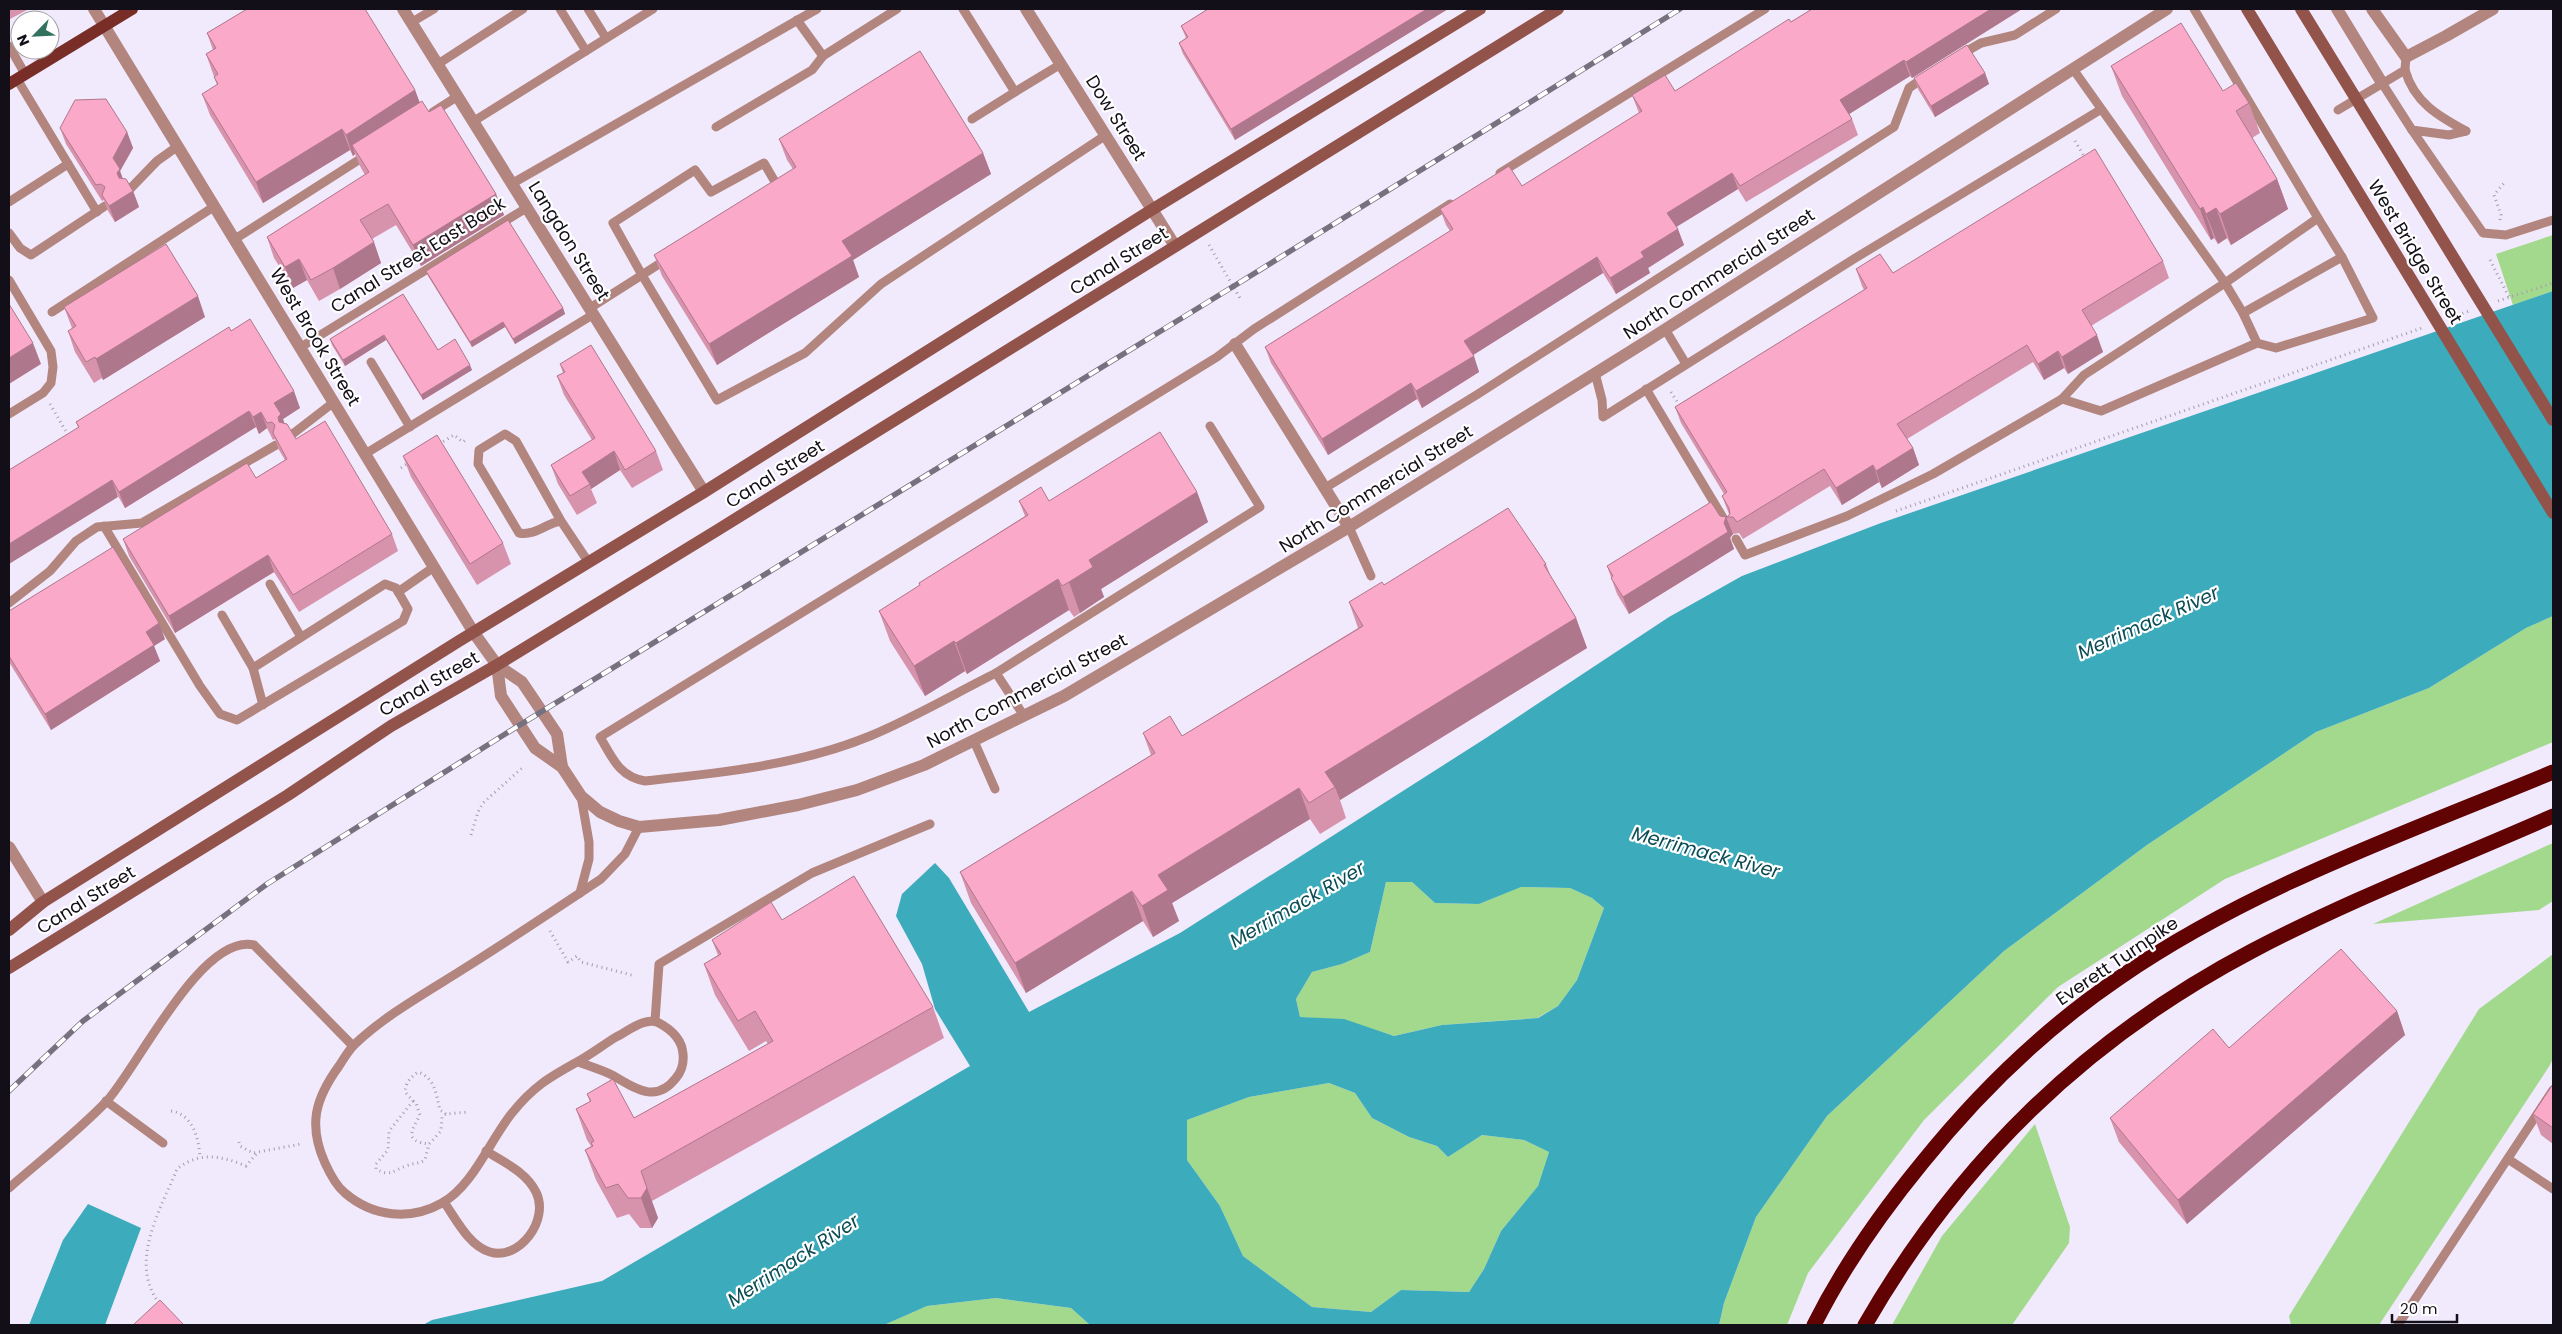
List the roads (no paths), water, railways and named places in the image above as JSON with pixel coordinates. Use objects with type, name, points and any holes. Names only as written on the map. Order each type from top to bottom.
[{"type":"highway","name":"Everett Turnpike","points":[[1814,1325],[1858,1247],[1950,1127],[2002,1073],[2059,1022],[2120,978],[2184,937],[2229,913],[2319,869],[2553,772]]},
{"type":"highway","points":[[1865,1325],[1912,1250],[1979,1164],[2043,1096],[2120,1032],[2163,1003],[2250,952],[2295,929],[2553,816]]},
{"type":"main road","points":[[17,79],[132,9]]},
{"type":"street","name":"West Brook Street","points":[[94,9],[474,633],[497,665]]},
{"type":"street","name":"Langdon Street","points":[[403,9],[704,492]]},
{"type":"street","name":"Dow Street","points":[[1026,9],[1175,246]]},
{"type":"street","name":"Canal Street","points":[[9,930],[44,902],[474,633],[704,492],[1153,209],[1480,9]]},
{"type":"street","name":"Canal Street","points":[[9,968],[288,795],[391,726],[497,665],[1558,9]]},
{"type":"street","name":"North Commercial Street","points":[[497,665],[501,696],[535,748],[562,767],[581,796],[600,812],[619,821],[639,827],[719,820],[798,805],[857,790],[924,765],[1024,716],[1188,624],[1349,527],[1666,329],[2167,9]]},
{"type":"street","name":"West Bridge Street","points":[[2247,9],[2553,513]]},
{"type":"street","name":"West Bridge Street","points":[[2301,9],[2553,420]]},
{"type":"street","points":[[2337,9],[2382,83]]},
{"type":"street","points":[[2372,9],[2406,57],[2493,9]]},
{"type":"street","points":[[1235,344],[1349,527]]},
{"type":"street","name":"North Commercial Street","points":[[497,665],[522,682],[556,734],[562,767]]},
{"type":"street","points":[[9,847],[44,902]]},
{"type":"lane","points":[[412,22],[434,9]]},
{"type":"lane","points":[[438,64],[523,9]]},
{"type":"lane","points":[[560,9],[586,51]]},
{"type":"lane","points":[[588,9],[606,38]]},
{"type":"lane","points":[[474,121],[652,9]]},
{"type":"lane","points":[[513,183],[817,9]]},
{"type":"lane","points":[[716,127],[812,70],[823,56],[897,9]]},
{"type":"lane","points":[[962,9],[1015,92]]},
{"type":"lane","points":[[1492,178],[1765,9]]},
{"type":"lane","points":[[1949,61],[1981,43],[2015,34],[2056,9]]},
{"type":"lane","points":[[2062,399],[2101,411],[2257,343],[2276,348],[2373,318],[2342,257],[2194,9]]},
{"type":"lane","points":[[797,20],[823,56]]},
{"type":"lane","points":[[9,46],[17,79],[97,212]]},
{"type":"lane","points":[[2406,57],[2405,70],[2409,84],[2428,108],[2466,131],[2449,135],[2412,130]]},
{"type":"lane","points":[[972,119],[1061,64]]},
{"type":"lane","points":[[2072,69],[2225,283],[2243,313],[2257,343]]},
{"type":"lane","points":[[2338,110],[2405,70]]},
{"type":"lane","points":[[1324,488],[1478,394],[1894,127],[1909,88],[1933,72]]},
{"type":"lane","points":[[2382,83],[2483,233],[2506,235],[2553,220]]},
{"type":"lane","points":[[425,117],[458,96]]},
{"type":"lane","points":[[1595,373],[1602,400],[1603,417],[2100,110]]},
{"type":"lane","points":[[365,454],[592,311],[642,275],[778,187],[764,162],[711,192],[695,170],[613,223],[642,275],[718,400],[805,353],[881,284],[1106,135]]},
{"type":"lane","points":[[128,190],[157,161],[178,146]]},
{"type":"lane","points":[[235,239],[380,146]]},
{"type":"lane","points":[[9,202],[68,164]]},
{"type":"lane","points":[[1210,426],[1260,507],[996,673],[870,736],[810,755],[746,768],[645,781],[633,779],[620,769],[600,737],[1235,344],[1254,328],[1458,199]]},
{"type":"lane","points":[[9,233],[20,248],[31,255],[105,206]]},
{"type":"lane","points":[[52,312],[215,206]]},
{"type":"lane","name":"Canal Street East Back","points":[[301,347],[528,207]]},
{"type":"lane","points":[[1736,539],[1745,555],[1846,516],[1916,482],[2062,399],[2084,375],[2225,283],[2318,218]]},
{"type":"lane","points":[[2243,313],[2342,257]]},
{"type":"lane","points":[[9,280],[51,351],[53,367],[51,383],[43,393],[9,414]]},
{"type":"lane","points":[[1666,329],[1686,364]]},
{"type":"lane","points":[[371,362],[410,427]]},
{"type":"lane","points":[[1646,389],[1730,528]]},
{"type":"lane","points":[[290,436],[334,402]]},
{"type":"lane","points":[[562,521],[555,522],[528,535],[519,533],[478,464],[479,450],[505,434],[516,441],[562,521],[589,562]]},
{"type":"lane","points":[[9,603],[50,570],[76,542],[97,527],[142,523],[276,445]]},
{"type":"lane","points":[[104,526],[200,686],[220,714],[237,720],[403,621],[408,609],[396,588],[385,584],[253,668]]},
{"type":"lane","points":[[1349,527],[1370,576]]},
{"type":"lane","points":[[398,592],[434,567]]},
{"type":"lane","points":[[270,584],[301,637]]},
{"type":"lane","points":[[222,615],[253,668],[263,705]]},
{"type":"lane","points":[[996,673],[1024,716]]},
{"type":"lane","points":[[974,741],[995,789]]},
{"type":"lane","points":[[580,893],[590,859],[590,842],[581,796]]},
{"type":"lane","points":[[655,1021],[659,964],[812,873],[930,824]]},
{"type":"lane","points":[[578,1062],[610,1074],[639,1091],[650,1092],[665,1089],[682,1069],[684,1055],[680,1041],[672,1030],[655,1021],[646,1022],[632,1028],[538,1085],[511,1115],[460,1188],[444,1202],[408,1216],[385,1213],[363,1206],[344,1192],[330,1174],[314,1130],[316,1110],[325,1085],[353,1046],[408,1004],[601,879],[623,857],[639,827]]},
{"type":"lane","points":[[9,1188],[106,1101],[185,988],[233,946],[245,943],[254,944],[353,1046]]},
{"type":"lane","points":[[2398,1325],[2553,1090]]},
{"type":"lane","points":[[106,1101],[163,1143]]},
{"type":"lane","points":[[444,1202],[473,1242],[489,1252],[501,1254],[516,1247],[531,1234],[538,1224],[541,1211],[537,1193],[527,1177],[486,1151]]},
{"type":"lane","points":[[2508,1160],[2553,1189]]},
{"type":"water","name":"Merrimack River","points":[[2553,291],[2553,616],[2526,628],[2429,688],[2316,732],[2147,845],[2004,951],[1827,1116],[1756,1217],[1724,1303],[1719,1325],[1090,1325],[1071,1308],[996,1298],[927,1306],[884,1325],[423,1325],[432,1320],[602,1281],[970,1066],[935,1009],[922,964],[896,916],[902,894],[935,863],[949,878],[1029,1012],[1180,933],[1486,738],[1669,617],[1742,576],[1881,523]],"holes":[[[1386,882],[1412,882],[1435,903],[1479,904],[1521,887],[1570,888],[1592,898],[1604,908],[1577,980],[1558,1006],[1538,1018],[1442,1025],[1394,1036],[1344,1019],[1300,1017],[1296,999],[1312,972],[1342,964],[1370,952]],[[1329,1083],[1355,1093],[1372,1118],[1409,1137],[1437,1146],[1448,1157],[1482,1135],[1524,1140],[1549,1152],[1538,1186],[1501,1231],[1484,1269],[1469,1292],[1401,1290],[1371,1312],[1312,1307],[1243,1256],[1220,1206],[1187,1160],[1187,1120],[1249,1097]]]},
{"type":"water","points":[[88,1204],[141,1228],[105,1325],[29,1325],[63,1240]]},
{"type":"railway","points":[[9,1091],[83,1021],[267,884],[502,736],[1680,9]]}]
